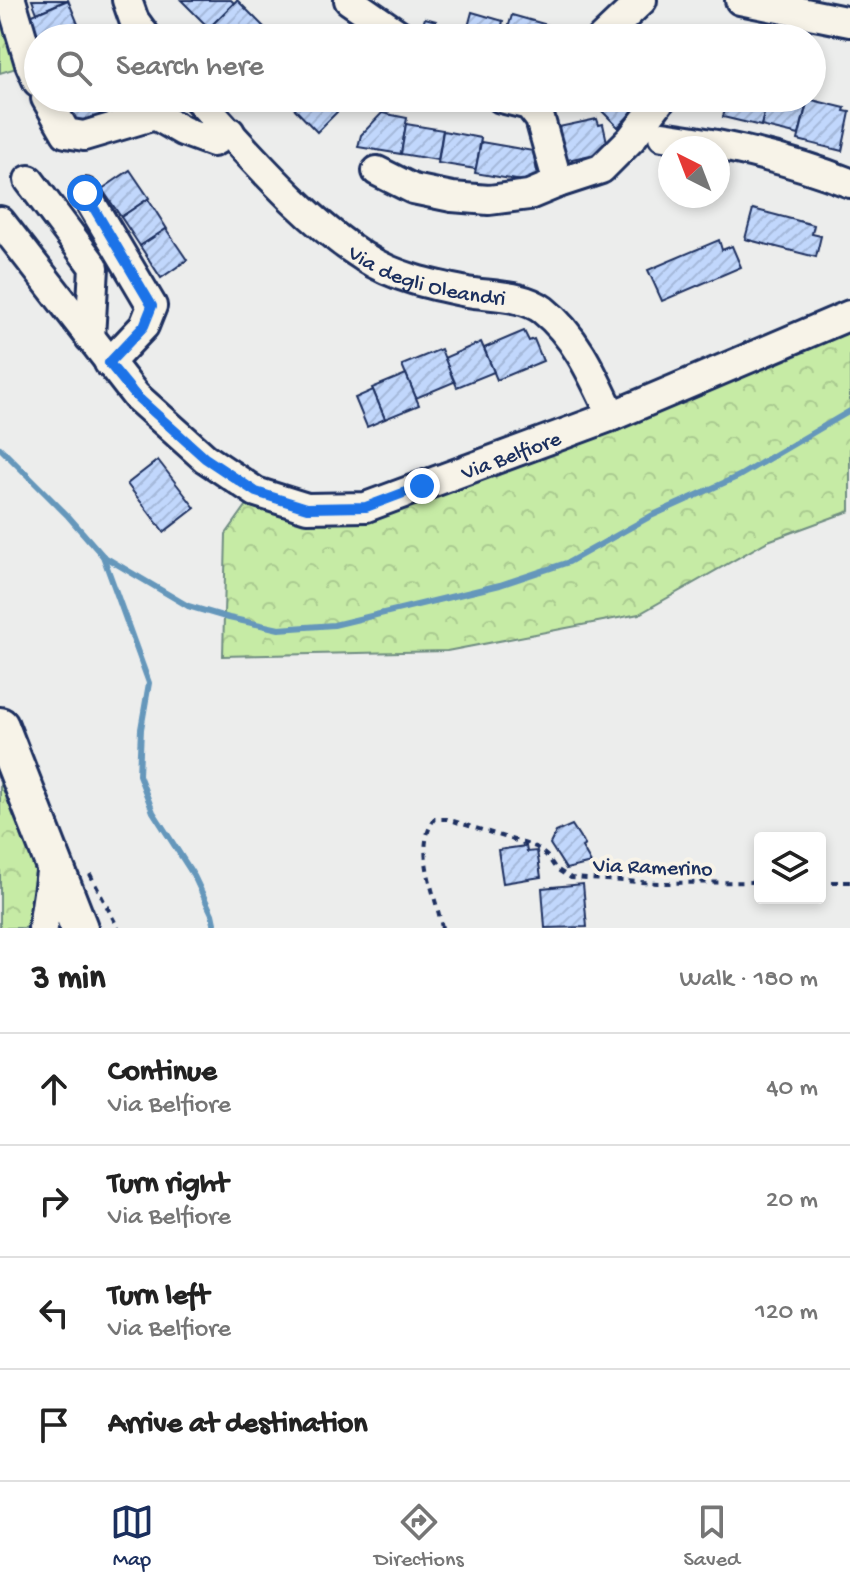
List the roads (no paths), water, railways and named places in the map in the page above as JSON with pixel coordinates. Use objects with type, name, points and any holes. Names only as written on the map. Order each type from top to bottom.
[{"type":"main road","points":[[0,726],[79,928]]},
{"type":"street","points":[[11,0],[24,44]]},
{"type":"street","points":[[127,0],[137,24]]},
{"type":"street","points":[[349,0],[384,24]]},
{"type":"street","points":[[617,24],[642,0]]},
{"type":"street","points":[[740,0],[850,22]]},
{"type":"street","points":[[54,112],[66,133],[84,136],[155,115],[183,131],[213,142],[230,132]]},
{"type":"street","name":"Via degli Oleandri","points":[[211,112],[304,209],[364,258],[411,280],[510,298],[540,308],[558,324],[584,357],[612,416]]},
{"type":"street","points":[[534,112],[540,119],[558,183]]},
{"type":"street","points":[[377,171],[413,189],[452,197],[489,200],[529,195],[601,169],[631,139],[651,112]]},
{"type":"street","points":[[730,147],[769,156],[850,183]]},
{"type":"street","points":[[29,180],[94,267],[90,338]]},
{"type":"street","points":[[85,193],[152,306],[144,326],[109,363]]},
{"type":"street","name":"Via Belfiore","points":[[0,221],[136,396],[205,458],[256,492],[307,508],[366,507],[612,416],[850,315]]},
{"type":"street","points":[[43,928],[53,858]]},
{"type":"waterway","points":[[103,556],[188,606],[279,629],[334,625],[500,585],[569,562],[651,516],[739,476],[850,411]]},
{"type":"waterway","points":[[0,448],[103,556],[149,683],[141,729],[139,775],[153,812],[194,876],[212,914],[215,928]]}]
